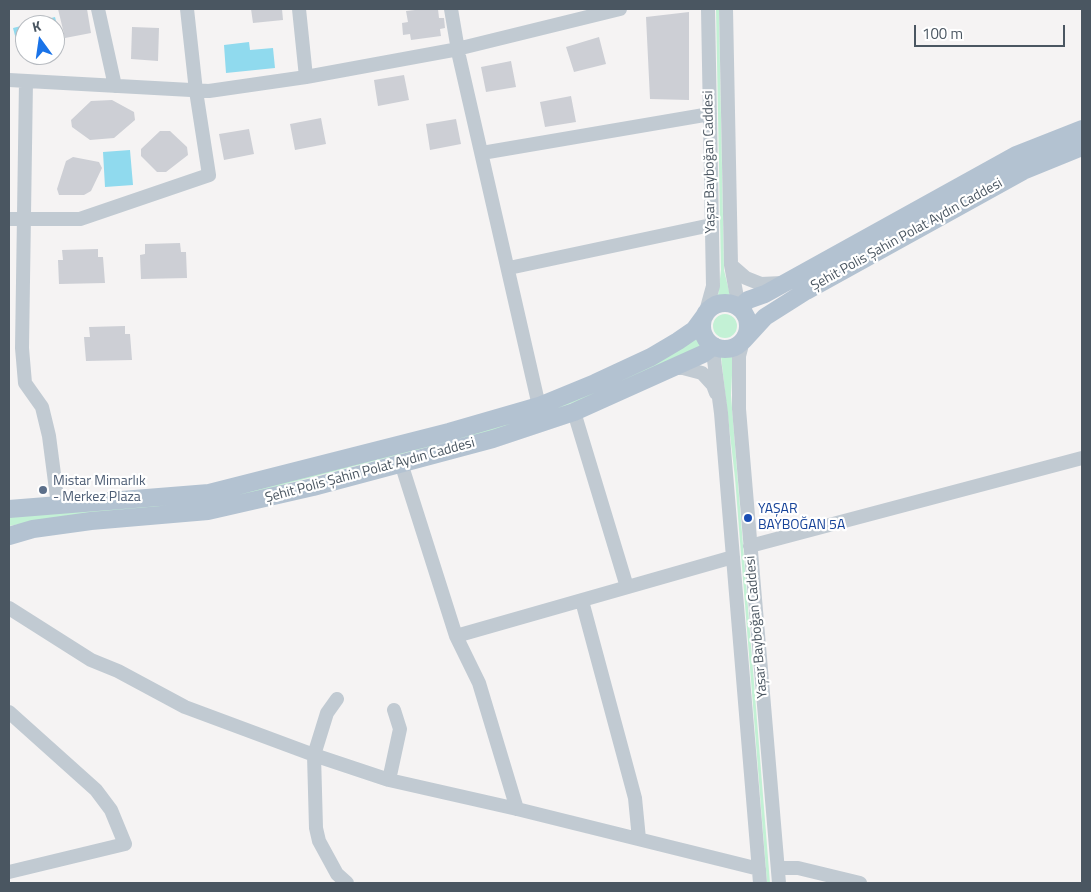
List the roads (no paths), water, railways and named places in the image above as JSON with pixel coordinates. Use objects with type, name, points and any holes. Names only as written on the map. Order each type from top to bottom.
[{"type":"main road","name":"Şehit Polis Şahin Polat Aydın Caddesi","points":[[739,308],[748,300],[786,282],[1016,155],[1082,129]]},
{"type":"main road","name":"Şehit Polis Şahin Polat Aydın Caddesi","points":[[743,341],[765,317],[806,291],[1023,170],[1082,146]]},
{"type":"main road","points":[[723,304],[739,308],[747,319],[748,326],[743,341],[729,349],[714,346],[704,336],[702,329],[705,315],[716,306],[723,304]]},
{"type":"main road","name":"Şehit Polis Şahin Polat Aydın Caddesi","points":[[14,507],[209,493],[338,461],[539,406],[595,383],[651,356],[694,330],[705,315]]},
{"type":"main road","name":"Şehit Polis Şahin Polat Aydın Caddesi","points":[[9,537],[33,529],[91,521],[208,511],[250,503],[401,464],[492,439],[574,412],[703,354],[714,346]]},
{"type":"street","points":[[98,9],[115,86]]},
{"type":"street","points":[[9,219],[80,219],[209,175],[196,91],[187,9]]},
{"type":"street","points":[[299,9],[306,77]]},
{"type":"street","points":[[451,9],[458,49],[539,406]]},
{"type":"street","points":[[9,80],[196,91],[306,77],[458,49],[620,9]]},
{"type":"street","name":"Yaşar Bayboğan Caddesi","points":[[705,315],[713,286],[708,9]]},
{"type":"street","name":"Yaşar Bayboğan Caddesi","points":[[726,9],[731,266],[739,308]]},
{"type":"street","points":[[26,81],[22,348],[25,383],[42,407],[49,436],[58,505]]},
{"type":"street","points":[[482,153],[710,114]]},
{"type":"street","points":[[509,268],[712,225]]},
{"type":"street","points":[[731,266],[746,278],[761,284],[786,282]]},
{"type":"street","name":"Yaşar Bayboğan Caddesi","points":[[743,341],[739,356],[739,409],[779,883]]},
{"type":"street","name":"Yaşar Bayboğan Caddesi","points":[[714,346],[760,883]]},
{"type":"street","points":[[668,369],[682,368],[702,374],[714,385],[721,413]]},
{"type":"street","points":[[574,412],[627,587]]},
{"type":"street","points":[[750,546],[1082,458]]},
{"type":"street","points":[[401,464],[456,636],[479,684],[517,809]]},
{"type":"street","points":[[456,636],[733,557]]},
{"type":"street","points":[[582,601],[635,798],[639,839]]},
{"type":"street","points":[[9,608],[91,660],[118,671],[185,707],[314,755],[389,780],[517,809],[759,869]]},
{"type":"street","points":[[337,700],[327,713],[314,755],[316,828],[320,841],[337,874],[347,883]]},
{"type":"street","points":[[389,780],[400,730],[394,710]]},
{"type":"street","points":[[9,712],[96,790],[114,815],[125,844],[9,872]]},
{"type":"street","points":[[778,868],[798,868],[860,883]]},
{"type":"water","points":[[249,42],[250,50],[273,48],[275,68],[226,73],[224,45]]},
{"type":"water","points":[[130,150],[133,185],[105,187],[103,152]]},
{"type":"place","name":"Mistar Mimarlık - Merkez Plaza","points":[[43,490]]},
{"type":"place","name":"YAŞAR BAYBOĞAN 5A","points":[[748,518]]}]
